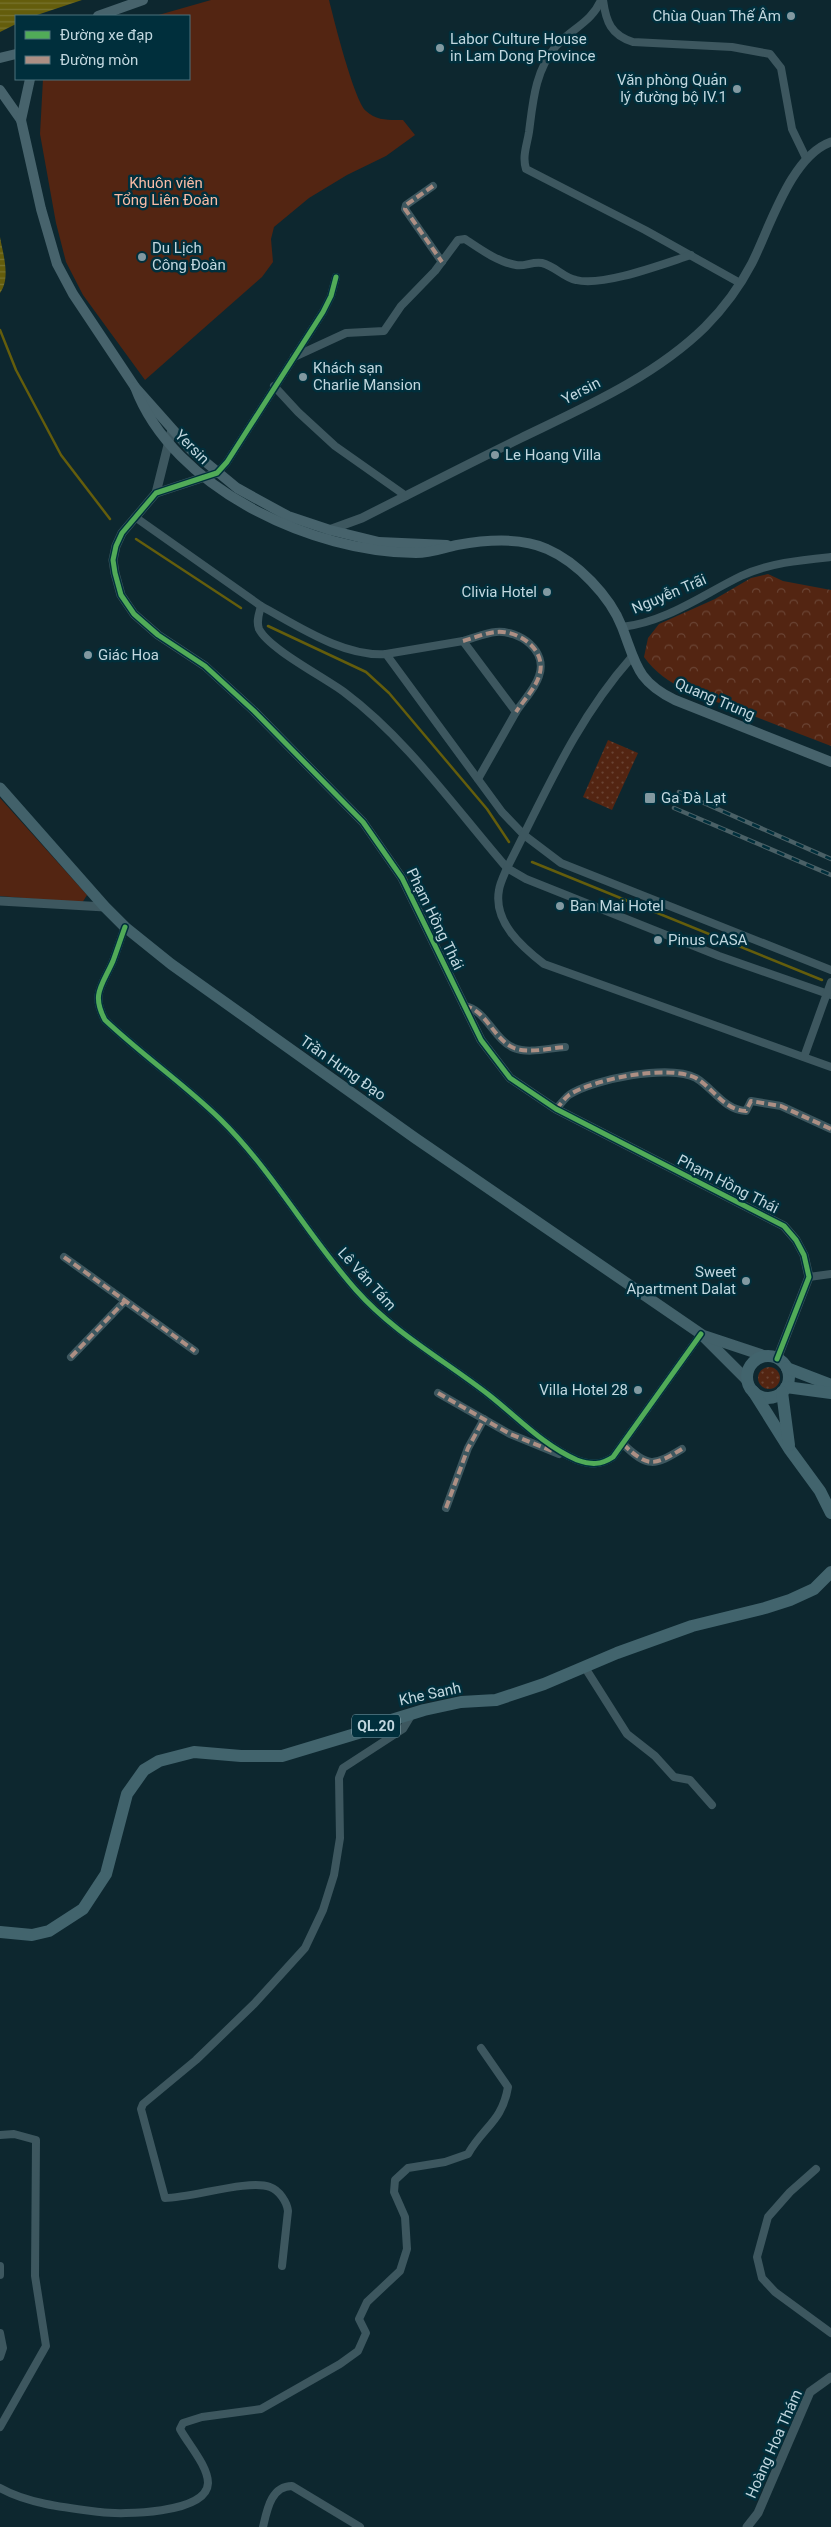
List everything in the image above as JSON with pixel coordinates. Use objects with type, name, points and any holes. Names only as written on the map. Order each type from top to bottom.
[{"type":"highway","points":[[831,1385],[786,1368],[771,1358],[753,1362],[747,1373],[750,1385],[790,1450],[820,1491],[831,1513]]},
{"type":"highway","points":[[786,1368],[788,1374],[784,1390],[790,1450]]},
{"type":"highway","points":[[750,1385],[764,1397],[776,1396],[784,1390],[831,1393]]},
{"type":"highway","name":"Khe Sanh","points":[[0,1932],[32,1935],[41,1933],[83,1910],[106,1874],[127,1794],[144,1770],[159,1761],[194,1752],[241,1756],[282,1756],[365,1731],[413,1713],[461,1702],[496,1700],[544,1684],[584,1666],[692,1626],[790,1600],[814,1589],[831,1572]]},
{"type":"main road","points":[[101,15],[143,0]]},
{"type":"main road","points":[[0,58],[15,54]]},
{"type":"main road","name":"Yersin","points":[[21,120],[30,80]]},
{"type":"main road","name":"Yersin","points":[[0,90],[21,120],[41,209],[57,264],[72,294],[135,387],[172,429],[217,473],[237,488],[280,512],[330,530]]},
{"type":"main road","name":"Yersin","points":[[135,387],[142,405],[168,443],[205,477],[246,505],[304,532]]},
{"type":"main road","name":"Nguyễn Trãi","points":[[330,530],[379,542],[458,545],[514,542],[548,549],[571,564],[592,583],[610,605],[622,626]]},
{"type":"main road","name":"Nguyễn Trãi","points":[[304,532],[364,550],[383,552],[432,552],[458,545]]},
{"type":"main road","name":"Quang Trung","points":[[622,626],[632,658],[645,678],[666,696],[831,762]]},
{"type":"main road","name":"Trần Hưng Đạo","points":[[0,788],[125,927],[232,1008],[700,1334],[750,1385]]},
{"type":"main road","name":"Trần Hưng Đạo","points":[[700,1334],[771,1358]]},
{"type":"street","points":[[602,0],[591,16],[552,51],[536,83],[524,160],[526,169],[691,255],[740,283]]},
{"type":"street","points":[[602,0],[606,21],[622,39],[632,42],[732,47],[770,54],[781,68],[792,129],[806,158]]},
{"type":"street","name":"Yersin","points":[[304,532],[330,530],[362,518],[622,387],[670,356],[704,329],[718,314],[740,283],[794,177],[806,158],[831,142]]},
{"type":"street","points":[[433,186],[406,205],[405,210],[442,262]]},
{"type":"street","points":[[294,357],[346,333],[384,331],[411,294],[442,262],[458,240],[465,239],[505,262],[518,266],[538,262],[557,269],[575,280],[591,282],[644,271],[691,255]]},
{"type":"street","points":[[156,493],[217,473],[294,357],[331,296],[336,277]]},
{"type":"street","points":[[274,386],[298,412],[335,446],[406,496]]},
{"type":"street","points":[[156,493],[172,429]]},
{"type":"street","name":"Phạm Hồng Thái","points":[[156,493],[135,517],[116,546],[113,560],[121,595],[134,614],[158,635],[204,666],[254,711],[363,822],[402,878],[481,1040],[510,1078],[556,1110],[784,1226],[796,1240],[804,1256],[809,1277]]},
{"type":"street","points":[[135,517],[261,606],[329,641],[356,650],[386,654],[463,641],[497,632],[513,633],[526,640],[537,650],[542,664],[539,677],[516,712],[478,779]]},
{"type":"street","name":"Nguyễn Trãi","points":[[622,626],[640,625],[668,614],[695,602],[742,576],[768,567],[831,557]]},
{"type":"street","points":[[261,606],[257,621],[270,643],[322,675],[370,711],[409,753],[507,868],[526,879],[680,941],[828,994]]},
{"type":"street","points":[[463,641],[516,712]]},
{"type":"street","points":[[386,654],[502,812],[524,834],[561,863],[831,970]]},
{"type":"street","points":[[632,658],[606,686],[580,725],[507,868],[498,891],[501,913],[510,932],[522,948],[544,964],[831,1067]]},
{"type":"street","points":[[0,901],[105,907]]},
{"type":"street","name":"Lê Văn Tám","points":[[125,927],[112,962],[98,990],[98,1007],[105,1020],[221,1120],[250,1153],[356,1289],[376,1311],[411,1340],[488,1394],[558,1450],[578,1460],[593,1464],[603,1463],[613,1457],[700,1334]]},
{"type":"street","points":[[804,1057],[831,982]]},
{"type":"street","points":[[464,1006],[473,1008],[505,1042],[514,1048],[529,1050],[565,1046]]},
{"type":"street","points":[[556,1110],[568,1096],[610,1080],[661,1074],[684,1074],[696,1078],[736,1111],[746,1111],[751,1101],[781,1106],[831,1129]]},
{"type":"street","points":[[64,1256],[195,1351]]},
{"type":"street","points":[[771,1358],[809,1277],[831,1274]]},
{"type":"street","points":[[71,1357],[125,1301]]},
{"type":"street","points":[[438,1393],[526,1441],[578,1460]]},
{"type":"street","points":[[446,1508],[468,1448],[484,1419]]},
{"type":"street","points":[[623,1444],[641,1460],[650,1464],[660,1462],[682,1450]]},
{"type":"street","points":[[584,1666],[627,1734],[655,1756],[674,1777],[690,1780],[712,1805]]},
{"type":"street","points":[[282,2266],[288,2211],[286,2202],[276,2190],[260,2185],[165,2198],[141,2109],[144,2104],[196,2060],[254,2004],[305,1948],[323,1910],[334,1875],[340,1838],[339,1778],[343,1768],[403,1729],[413,1713]]},
{"type":"street","points":[[0,2488],[27,2498],[102,2513],[146,2512],[179,2508],[198,2498],[206,2491],[208,2483],[203,2467],[180,2429],[183,2422],[202,2417],[260,2410],[340,2364],[358,2351],[366,2333],[360,2319],[367,2302],[400,2271],[406,2249],[405,2217],[394,2192],[395,2180],[408,2168],[445,2162],[468,2154],[476,2141],[498,2118],[505,2105],[508,2087],[481,2048]]},
{"type":"street","points":[[0,2135],[14,2134],[36,2140],[35,2276],[46,2346],[0,2427]]},
{"type":"street","points":[[816,2168],[790,2192],[768,2217],[757,2257],[762,2278],[775,2292],[831,2333]]},
{"type":"street","points":[[0,2266],[0,2275]]},
{"type":"street","points":[[0,2333],[2,2348],[0,2357]]},
{"type":"street","name":"Hoàng Hoa Thám","points":[[746,2527],[758,2513],[810,2392],[831,2377]]},
{"type":"street","points":[[263,2527],[273,2496],[277,2489],[283,2486],[292,2486],[360,2527]]},
{"type":"green space","name":"Khuôn viên Tổng Liên Đoàn","points":[[211,0],[329,0],[345,59],[361,104],[374,117],[403,120],[415,135],[386,156],[347,175],[309,198],[274,227],[271,239],[273,262],[262,277],[145,380],[83,295],[66,262],[56,223],[40,134],[43,80],[190,80],[190,15],[158,15]]},
{"type":"green space","points":[[768,574],[783,581],[831,590],[831,746],[697,695],[663,676],[644,657],[648,638],[659,624],[715,599],[751,578]]},
{"type":"green space","points":[[608,740],[638,753],[612,810],[583,797]]},
{"type":"green space","points":[[0,798],[87,895],[82,903],[0,896]]},
{"type":"green space","points":[[769,1367],[777,1370],[780,1378],[777,1386],[769,1389],[761,1386],[758,1378],[761,1370]]},
{"type":"shaded area","points":[[0,0],[82,0],[37,15],[15,15],[15,24],[0,32]]},
{"type":"shaded area","points":[[0,237],[6,273],[0,293]]},
{"type":"waterway","points":[[0,330],[16,370],[61,455],[110,519]]},
{"type":"waterway","points":[[136,539],[241,608]]},
{"type":"waterway","points":[[268,626],[366,672],[389,693],[487,809],[509,842]]},
{"type":"waterway","points":[[532,862],[822,980]]},
{"type":"railway","points":[[679,792],[831,859]]},
{"type":"railway","points":[[674,808],[831,875]]},
{"type":"marked path","points":[[433,186],[406,205],[405,209],[442,262]]},
{"type":"marked path","points":[[463,641],[484,634],[505,632],[523,638],[536,651],[541,667],[539,676],[532,690],[516,712]]},
{"type":"marked path","points":[[464,1006],[472,1008],[484,1018],[500,1038],[514,1048],[533,1051],[565,1047]]},
{"type":"marked path","points":[[556,1109],[569,1095],[595,1084],[631,1075],[668,1072],[696,1078],[725,1103],[738,1110],[746,1111],[751,1101],[781,1106],[831,1129]]},
{"type":"marked path","points":[[64,1257],[195,1351]]},
{"type":"marked path","points":[[71,1357],[125,1301]]},
{"type":"marked path","points":[[438,1393],[510,1434],[552,1451]]},
{"type":"marked path","points":[[446,1508],[468,1448],[484,1419]]},
{"type":"marked path","points":[[623,1444],[645,1461],[651,1462],[664,1459],[682,1449]]},
{"type":"cycle path","points":[[336,277],[331,296],[323,312],[227,462],[217,473],[156,493],[122,533],[116,546],[113,560],[121,595],[134,614],[158,635],[205,666],[254,711],[363,822],[402,878],[481,1040],[510,1078],[556,1109],[784,1226],[796,1240],[804,1255],[809,1277],[777,1359]]},
{"type":"cycle path","points":[[125,927],[98,996],[105,1020],[206,1106],[239,1139],[356,1290],[386,1320],[472,1382],[553,1447],[577,1460],[587,1463],[600,1463],[613,1457],[701,1334]]},
{"type":"place","name":"Chùa Quan Thế Âm","points":[[791,16]]},
{"type":"place","name":"Labor Culture House in Lam Dong Province","points":[[440,48]]},
{"type":"place","name":"Văn phòng Quản lý đường bộ IV.1","points":[[737,89]]},
{"type":"place","name":"Du Lịch Công Đoàn","points":[[142,257]]},
{"type":"place","name":"Khách sạn Charlie Mansion","points":[[303,377]]},
{"type":"place","name":"Le Hoang Villa","points":[[495,455]]},
{"type":"place","name":"Clivia Hotel","points":[[547,592]]},
{"type":"place","name":"Giác Hoa","points":[[88,655]]},
{"type":"place","name":"Ga Đà Lạt","points":[[650,798]]},
{"type":"place","name":"Ban Mai Hotel","points":[[560,906]]},
{"type":"place","name":"Pinus CASA","points":[[658,940]]},
{"type":"place","name":"Sweet Apartment Dalat","points":[[746,1281]]},
{"type":"place","name":"Villa Hotel 28","points":[[638,1390]]}]
